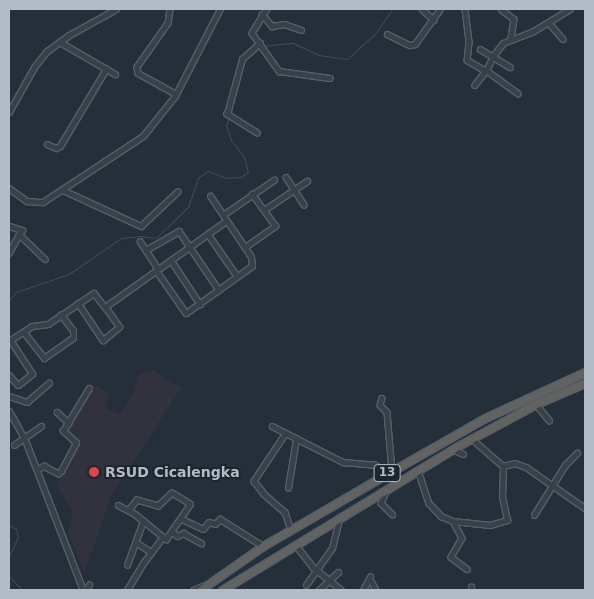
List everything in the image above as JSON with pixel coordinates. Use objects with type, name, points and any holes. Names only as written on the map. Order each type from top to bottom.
[{"type":"highway","name":"13","points":[[200,590],[263,546],[391,471],[485,418],[585,372]]},
{"type":"highway","name":"13","points":[[222,590],[452,449],[536,404],[585,383]]},
{"type":"street","points":[[9,112],[40,58],[60,42],[116,9]]},
{"type":"street","points":[[170,9],[168,23],[137,67],[138,73],[176,94]]},
{"type":"street","points":[[10,191],[35,204],[63,190],[142,136],[176,94],[220,9]]},
{"type":"street","points":[[422,9],[434,20]]},
{"type":"street","points":[[388,34],[410,45],[415,44],[434,20],[440,9]]},
{"type":"street","points":[[465,9],[469,42],[467,60],[518,94]]},
{"type":"street","points":[[501,9],[514,18],[511,39]]},
{"type":"street","points":[[475,85],[486,71],[502,43],[549,23],[570,9]]},
{"type":"street","points":[[264,11],[272,26],[284,24],[301,30]]},
{"type":"street","points":[[264,11],[252,33],[266,50],[278,71],[330,78]]},
{"type":"street","points":[[549,23],[563,39]]},
{"type":"street","points":[[60,42],[115,74]]},
{"type":"street","points":[[257,133],[228,114],[240,64],[246,54],[261,43]]},
{"type":"street","points":[[480,49],[510,67]]},
{"type":"street","points":[[47,144],[56,148],[60,146],[106,69]]},
{"type":"street","points":[[286,177],[304,205]]},
{"type":"street","points":[[222,215],[274,180]]},
{"type":"street","points":[[264,210],[308,181]]},
{"type":"street","points":[[63,190],[141,226],[177,192]]},
{"type":"street","points":[[245,247],[275,226],[252,194]]},
{"type":"street","points":[[140,241],[184,312],[188,313],[253,263],[245,247],[210,196]]},
{"type":"street","points":[[105,307],[226,221]]},
{"type":"street","points":[[9,226],[22,230],[18,234],[9,253]]},
{"type":"street","points":[[146,250],[177,230],[191,247],[219,290]]},
{"type":"street","points":[[18,234],[45,259]]},
{"type":"street","points":[[208,234],[237,276]]},
{"type":"street","points":[[171,260],[200,304]]},
{"type":"street","points":[[9,375],[18,385],[32,374],[9,340],[60,316],[78,303],[95,293],[119,327],[103,340],[78,303]]},
{"type":"street","points":[[24,332],[41,357],[46,358],[73,338],[73,331],[60,316]]},
{"type":"street","points":[[9,396],[27,402],[49,384]]},
{"type":"street","points":[[38,469],[44,466],[58,473],[61,470],[75,444],[63,433],[89,388]]},
{"type":"street","points":[[272,426],[343,462],[375,465],[391,471],[387,412],[380,405],[382,398]]},
{"type":"street","points":[[536,404],[549,420]]},
{"type":"street","points":[[9,411],[38,469],[84,590],[89,585]]},
{"type":"street","points":[[57,412],[69,422]]},
{"type":"street","points":[[14,445],[25,440],[41,426]]},
{"type":"street","points":[[286,433],[254,481],[264,494],[285,512],[291,530]]},
{"type":"street","points":[[418,470],[429,503],[440,516],[453,521],[490,525],[506,521],[502,497],[503,466],[472,438]]},
{"type":"street","points":[[288,488],[296,439]]},
{"type":"street","points":[[452,449],[463,454]]},
{"type":"street","points":[[534,515],[577,453]]},
{"type":"street","points":[[503,466],[514,463],[555,484],[585,508]]},
{"type":"street","points":[[387,489],[381,503],[392,514]]},
{"type":"street","points":[[118,506],[129,510],[166,539],[182,519],[190,504],[175,493],[158,506],[137,500],[129,510]]},
{"type":"street","points":[[306,585],[318,570],[336,540],[340,517]]},
{"type":"street","points":[[182,519],[204,529],[208,522],[215,524],[219,519],[263,546]]},
{"type":"street","points":[[127,564],[143,520]]},
{"type":"street","points":[[453,521],[462,538],[451,558],[467,569]]},
{"type":"street","points":[[172,532],[178,536],[182,533],[201,543]]},
{"type":"street","points":[[128,590],[151,552],[163,537]]},
{"type":"street","points":[[136,542],[151,552]]},
{"type":"street","points":[[296,544],[318,570],[341,590]]},
{"type":"street","points":[[319,590],[338,572]]},
{"type":"street","points":[[363,590],[370,577],[376,590]]},
{"type":"street","points":[[192,590],[215,580]]},
{"type":"shaded area","name":"RSUD Cicalengka","points":[[154,371],[181,388],[112,494],[84,573],[68,532],[73,511],[57,485],[57,475],[76,442],[65,433],[92,385],[109,392],[105,409],[120,415],[133,393],[138,374]]},
{"type":"waterway","points":[[263,46],[293,43],[319,55],[347,59],[376,33],[392,9]]},
{"type":"waterway","points":[[231,113],[234,98]]},
{"type":"waterway","points":[[9,300],[16,292],[69,274],[121,238],[140,236],[156,238],[188,207],[198,178],[208,171],[226,178],[241,177],[248,172],[244,157],[231,140],[226,126],[229,117]]},
{"type":"waterway","points":[[9,525],[16,529],[18,537],[9,556]]},
{"type":"waterway","points":[[9,576],[22,590]]},
{"type":"place","name":"RSUD Cicalengka","points":[[94,472]]}]
